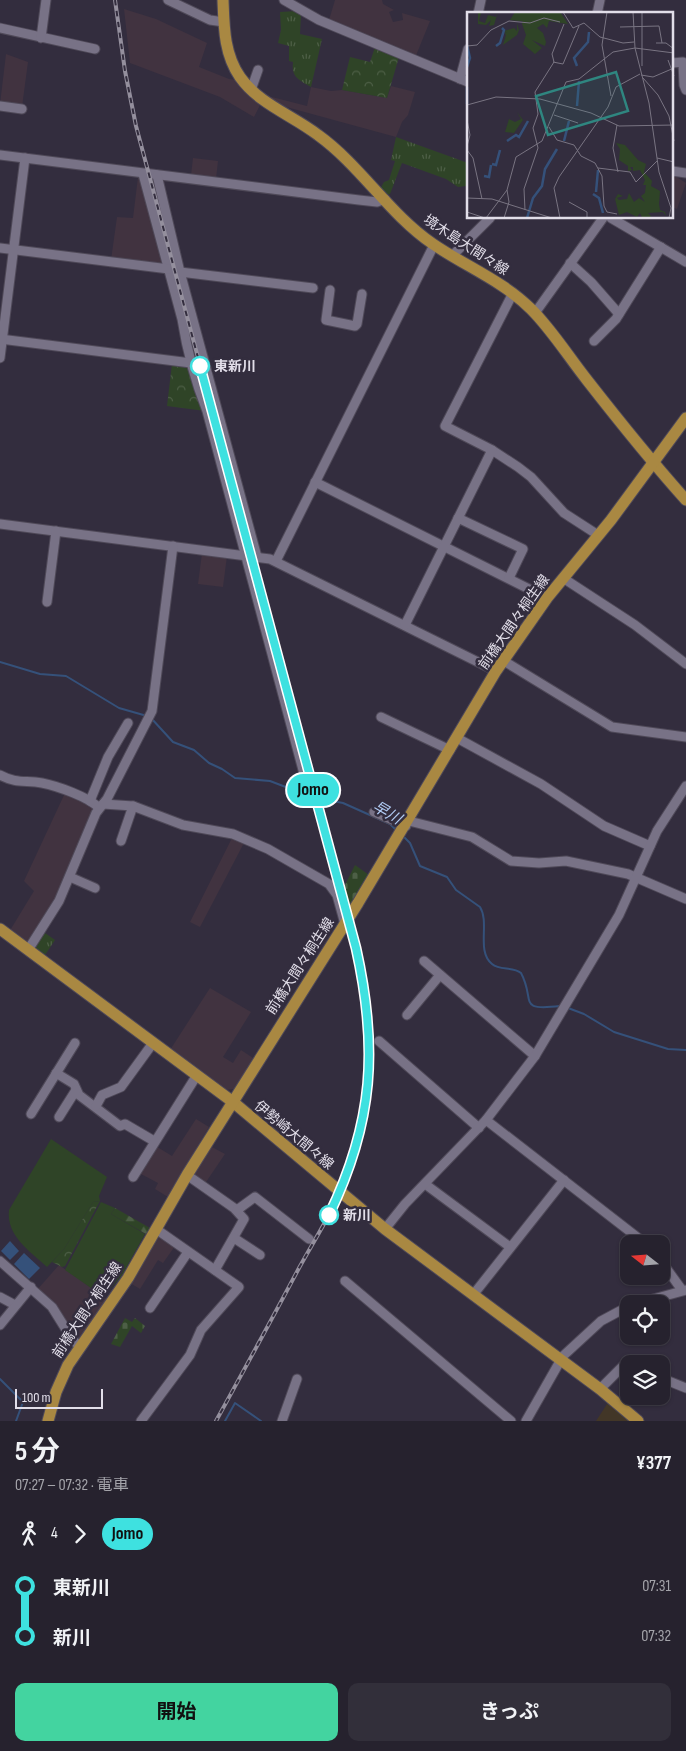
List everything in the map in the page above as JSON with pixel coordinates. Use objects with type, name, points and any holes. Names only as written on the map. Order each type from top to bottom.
[{"type":"main road","name":"境木島大間々線","points":[[223,0],[224,22],[231,60],[240,77],[251,90],[260,99],[318,134],[342,154],[418,233],[434,245],[513,293],[535,313],[654,463],[686,500]]},
{"type":"main road","name":"前橋大間々桐生線","points":[[48,1421],[61,1378],[80,1347],[121,1289],[187,1175],[404,828],[496,671],[547,598],[685,422]]},
{"type":"main road","name":"伊勢崎大間々線","points":[[0,929],[233,1102],[385,1229],[600,1389],[638,1421]]},
{"type":"street","points":[[41,38],[46,0]]},
{"type":"street","points":[[168,0],[210,20],[224,22]]},
{"type":"street","points":[[284,0],[319,20],[464,81],[467,57]]},
{"type":"street","points":[[0,28],[94,49]]},
{"type":"street","points":[[674,63],[683,62],[686,90]]},
{"type":"street","points":[[251,90],[258,70]]},
{"type":"street","points":[[0,106],[22,109]]},
{"type":"street","points":[[0,155],[359,200],[377,202],[385,199]]},
{"type":"street","points":[[0,358],[25,158]]},
{"type":"street","points":[[143,174],[169,268],[200,398],[207,411],[307,785]]},
{"type":"street","points":[[158,176],[180,272],[257,557]]},
{"type":"street","points":[[452,256],[489,219]]},
{"type":"street","points":[[535,313],[602,219]]},
{"type":"street","points":[[612,219],[686,262]]},
{"type":"street","points":[[276,561],[434,245]]},
{"type":"street","points":[[594,341],[619,314],[661,247]]},
{"type":"street","points":[[0,248],[169,268]]},
{"type":"street","points":[[570,263],[591,282],[619,314]]},
{"type":"street","points":[[180,272],[313,288]]},
{"type":"street","points":[[330,290],[326,320],[355,326],[357,324],[362,294]]},
{"type":"street","points":[[513,293],[446,426],[492,450],[531,477],[564,513],[598,535]]},
{"type":"street","points":[[1,340],[191,364]]},
{"type":"street","points":[[405,625],[492,450]]},
{"type":"street","points":[[315,482],[547,598]]},
{"type":"street","points":[[458,518],[523,549],[509,578]]},
{"type":"street","points":[[0,524],[276,561],[496,671]]},
{"type":"street","points":[[47,602],[56,531]]},
{"type":"street","points":[[28,950],[53,914],[101,806],[149,717],[173,546]]},
{"type":"street","points":[[563,578],[635,624],[686,664]]},
{"type":"street","points":[[504,660],[612,727],[686,736]]},
{"type":"street","points":[[381,717],[450,750]]},
{"type":"street","points":[[90,801],[108,757],[128,723]]},
{"type":"street","points":[[457,738],[481,753],[524,774],[604,826],[650,846]]},
{"type":"street","points":[[0,775],[20,783],[49,785],[101,806],[133,806],[183,825],[232,834],[268,849],[330,884],[337,895],[345,924]]},
{"type":"street","points":[[385,1229],[405,1204],[480,1128],[535,1056],[568,1004],[619,915],[650,846],[686,786]]},
{"type":"street","points":[[121,841],[133,806]]},
{"type":"street","points":[[374,812],[404,828],[472,837],[511,861],[539,863],[566,861],[636,876],[686,899]]},
{"type":"street","points":[[70,877],[95,888]]},
{"type":"street","points":[[424,962],[535,1056]]},
{"type":"street","points":[[407,1015],[440,975]]},
{"type":"street","points":[[379,1041],[480,1128]]},
{"type":"street","points":[[31,1114],[75,1043]]},
{"type":"street","points":[[96,1106],[102,1094],[121,1087],[153,1043]]},
{"type":"street","points":[[56,1073],[74,1084],[79,1095],[96,1106],[98,1111],[120,1126],[125,1124],[154,1141]]},
{"type":"street","points":[[133,1177],[196,1075]]},
{"type":"street","points":[[58,1117],[76,1090]]},
{"type":"street","points":[[486,1120],[634,1235]]},
{"type":"street","points":[[187,1175],[237,1210],[244,1221],[215,1270]]},
{"type":"street","points":[[473,1295],[564,1180]]},
{"type":"street","points":[[425,1184],[510,1247]]},
{"type":"street","points":[[237,1210],[255,1197],[309,1239]]},
{"type":"street","points":[[140,1421],[190,1355],[201,1330],[239,1287],[156,1229]]},
{"type":"street","points":[[234,1238],[260,1255]]},
{"type":"street","points":[[150,1308],[188,1252]]},
{"type":"street","points":[[0,1261],[52,1307],[80,1347]]},
{"type":"street","points":[[666,1295],[684,1290],[670,1272]]},
{"type":"street","points":[[345,1281],[511,1421]]},
{"type":"street","points":[[0,1325],[31,1287]]},
{"type":"street","points":[[0,1296],[14,1306]]},
{"type":"street","points":[[526,1421],[560,1360],[601,1320],[620,1310]]},
{"type":"street","points":[[600,1389],[620,1369]]},
{"type":"street","points":[[282,1421],[297,1379]]},
{"type":"street","points":[[670,1382],[686,1388]]},
{"type":"shaded area","points":[[335,0],[382,0],[383,4],[394,10],[389,12],[393,22],[403,20],[402,13],[430,21],[415,58],[329,20]]},
{"type":"shaded area","points":[[124,9],[156,19],[207,43],[199,67],[229,79],[238,80],[261,103],[254,117],[220,97],[130,63]]},
{"type":"shaded area","points":[[6,54],[28,62],[22,107],[0,104]]},
{"type":"shaded area","points":[[391,86],[415,92],[408,115],[402,122],[396,137],[279,105],[260,94],[307,106],[311,87],[387,98]]},
{"type":"shaded area","points":[[193,158],[218,161],[216,179],[191,175]]},
{"type":"shaded area","points":[[674,176],[686,183],[677,209],[674,208]]},
{"type":"shaded area","points":[[138,177],[140,177],[166,265],[111,260],[117,217],[133,218]]},
{"type":"shaded area","points":[[202,553],[227,556],[223,587],[198,584]]},
{"type":"shaded area","points":[[65,793],[94,808],[57,900],[30,943],[26,944],[9,932],[34,891],[24,881]]},
{"type":"shaded area","points":[[233,836],[245,841],[200,927],[190,922]]},
{"type":"shaded area","points":[[315,933],[327,939],[316,957],[305,951]]},
{"type":"shaded area","points":[[210,988],[251,1012],[223,1057],[233,1063],[241,1050],[253,1058],[234,1089],[226,1090],[170,1050]]},
{"type":"shaded area","points":[[196,1119],[209,1127],[168,1197],[155,1189],[158,1183],[139,1173],[154,1145],[172,1156]]},
{"type":"shaded area","points":[[212,1147],[225,1154],[204,1185],[191,1176]]},
{"type":"shaded area","points":[[158,1236],[175,1246],[163,1263],[158,1260],[140,1289],[130,1283]]},
{"type":"shaded area","points":[[59,1265],[107,1299],[78,1339],[37,1290]]},
{"type":"shaded area","points":[[609,1401],[632,1421],[596,1421]]},
{"type":"green space","points":[[297,11],[301,14],[300,34],[322,39],[311,87],[295,75],[293,62],[289,61],[289,46],[278,43],[281,30],[280,12]]},
{"type":"green space","points":[[375,47],[399,57],[387,98],[342,90],[350,57],[370,62]]},
{"type":"green space","points":[[396,137],[467,163],[467,195],[466,186],[458,187],[446,179],[402,163],[390,194],[386,195],[380,189],[384,182],[389,180],[395,161],[391,160]]},
{"type":"green space","points":[[172,364],[190,369],[198,398],[205,411],[167,406]]},
{"type":"green space","points":[[355,865],[369,875],[348,910],[343,889]]},
{"type":"green space","points":[[45,933],[55,940],[43,958],[32,950]]},
{"type":"green space","points":[[51,1139],[107,1177],[99,1196],[100,1201],[93,1202],[64,1249],[47,1267],[15,1235],[11,1228],[9,1210]]},
{"type":"green space","points":[[100,1201],[65,1266],[62,1267],[52,1262],[64,1249],[93,1202]]},
{"type":"green space","points":[[101,1202],[115,1208],[111,1214],[145,1234],[122,1275],[104,1297],[65,1270]]},
{"type":"green space","points":[[115,1208],[150,1228],[146,1234],[111,1214]]},
{"type":"green space","points":[[125,1318],[132,1322],[135,1318],[145,1326],[141,1333],[132,1326],[120,1347],[111,1344]]},
{"type":"water","points":[[10,1241],[19,1251],[10,1260],[1,1251]]},
{"type":"water","points":[[24,1253],[40,1268],[29,1279],[14,1264]]},
{"type":"waterway","name":"早川","points":[[0,662],[40,674],[66,676],[119,708],[147,716]]},
{"type":"waterway","name":"早川","points":[[151,718],[173,742],[194,750],[209,763],[235,778],[270,781],[312,797],[343,803],[390,824],[396,830]]},
{"type":"waterway","name":"早川","points":[[404,837],[410,843],[420,866],[447,877],[456,890],[480,907],[484,921],[485,952],[492,964],[521,973],[532,1005],[537,1007],[560,1006]]},
{"type":"waterway","name":"早川","points":[[568,1008],[584,1014],[614,1032],[668,1049],[686,1050]]},
{"type":"waterway","points":[[0,1379],[23,1402],[16,1421]]},
{"type":"waterway","points":[[225,1421],[235,1403],[261,1421]]},
{"type":"railway","points":[[115,0],[125,71],[136,126],[356,948],[362,976],[368,1033],[369,1062],[363,1118],[357,1146],[343,1187],[216,1421]]},
{"type":"train","name":"Jomo","points":[[200,366],[356,948],[367,1001],[370,1065],[364,1115],[348,1175],[329,1215]]},
{"type":"place","name":"東新川","points":[[200,366]]},
{"type":"place","name":"新川","points":[[329,1215]]}]
